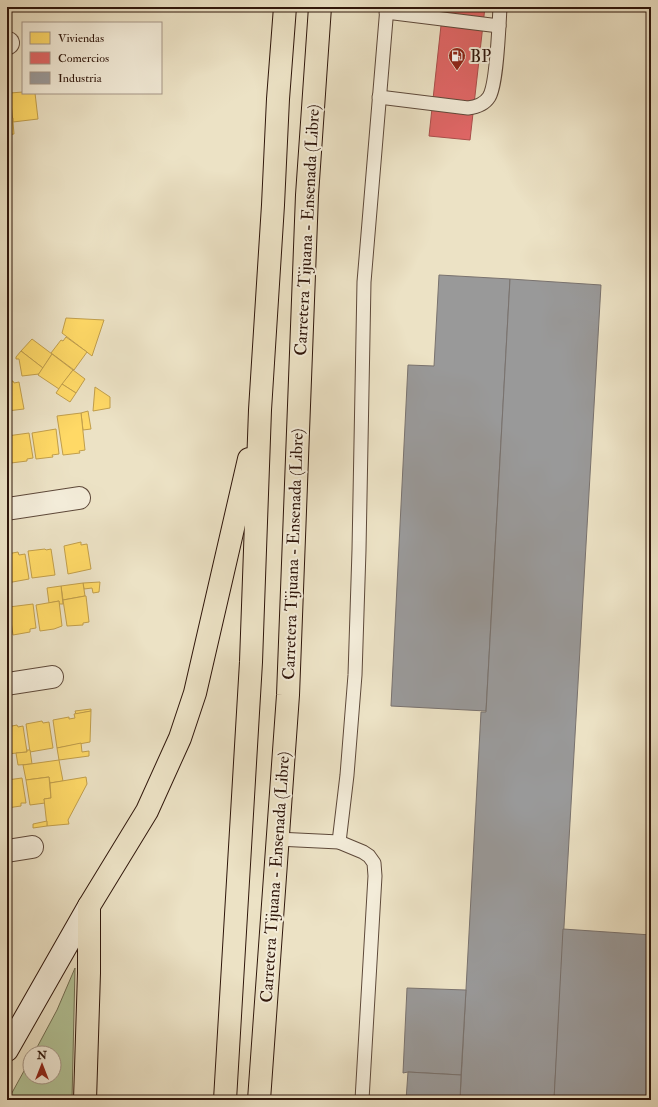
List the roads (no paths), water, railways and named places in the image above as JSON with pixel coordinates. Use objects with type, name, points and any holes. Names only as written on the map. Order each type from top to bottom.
[{"type":"highway","name":"Carretera Tijuana - Ensenada (Libre)","points":[[226,1100],[251,662],[260,410],[278,99],[285,7]]},
{"type":"highway","name":"Carretera Tijuana - Ensenada (Libre)","points":[[259,1100],[288,695],[307,195],[320,7]]},
{"type":"highway","points":[[85,1100],[89,980],[89,906],[147,811],[180,738],[194,693],[260,410]]},
{"type":"main road","points":[[7,509],[79,498]]},
{"type":"main road","points":[[7,684],[52,677]]},
{"type":"main road","points":[[7,851],[32,847]]},
{"type":"main road","points":[[7,1050],[89,906]]},
{"type":"lane","points":[[379,97],[468,108],[476,107],[484,103],[490,97],[492,89],[500,7]]},
{"type":"lane","points":[[339,842],[347,774],[355,675],[364,282],[387,10],[499,26]]},
{"type":"lane","points":[[277,839],[339,842],[363,852],[369,856],[374,863],[375,876],[362,1100]]},
{"type":"place","name":"BP","points":[[457,71]]}]
